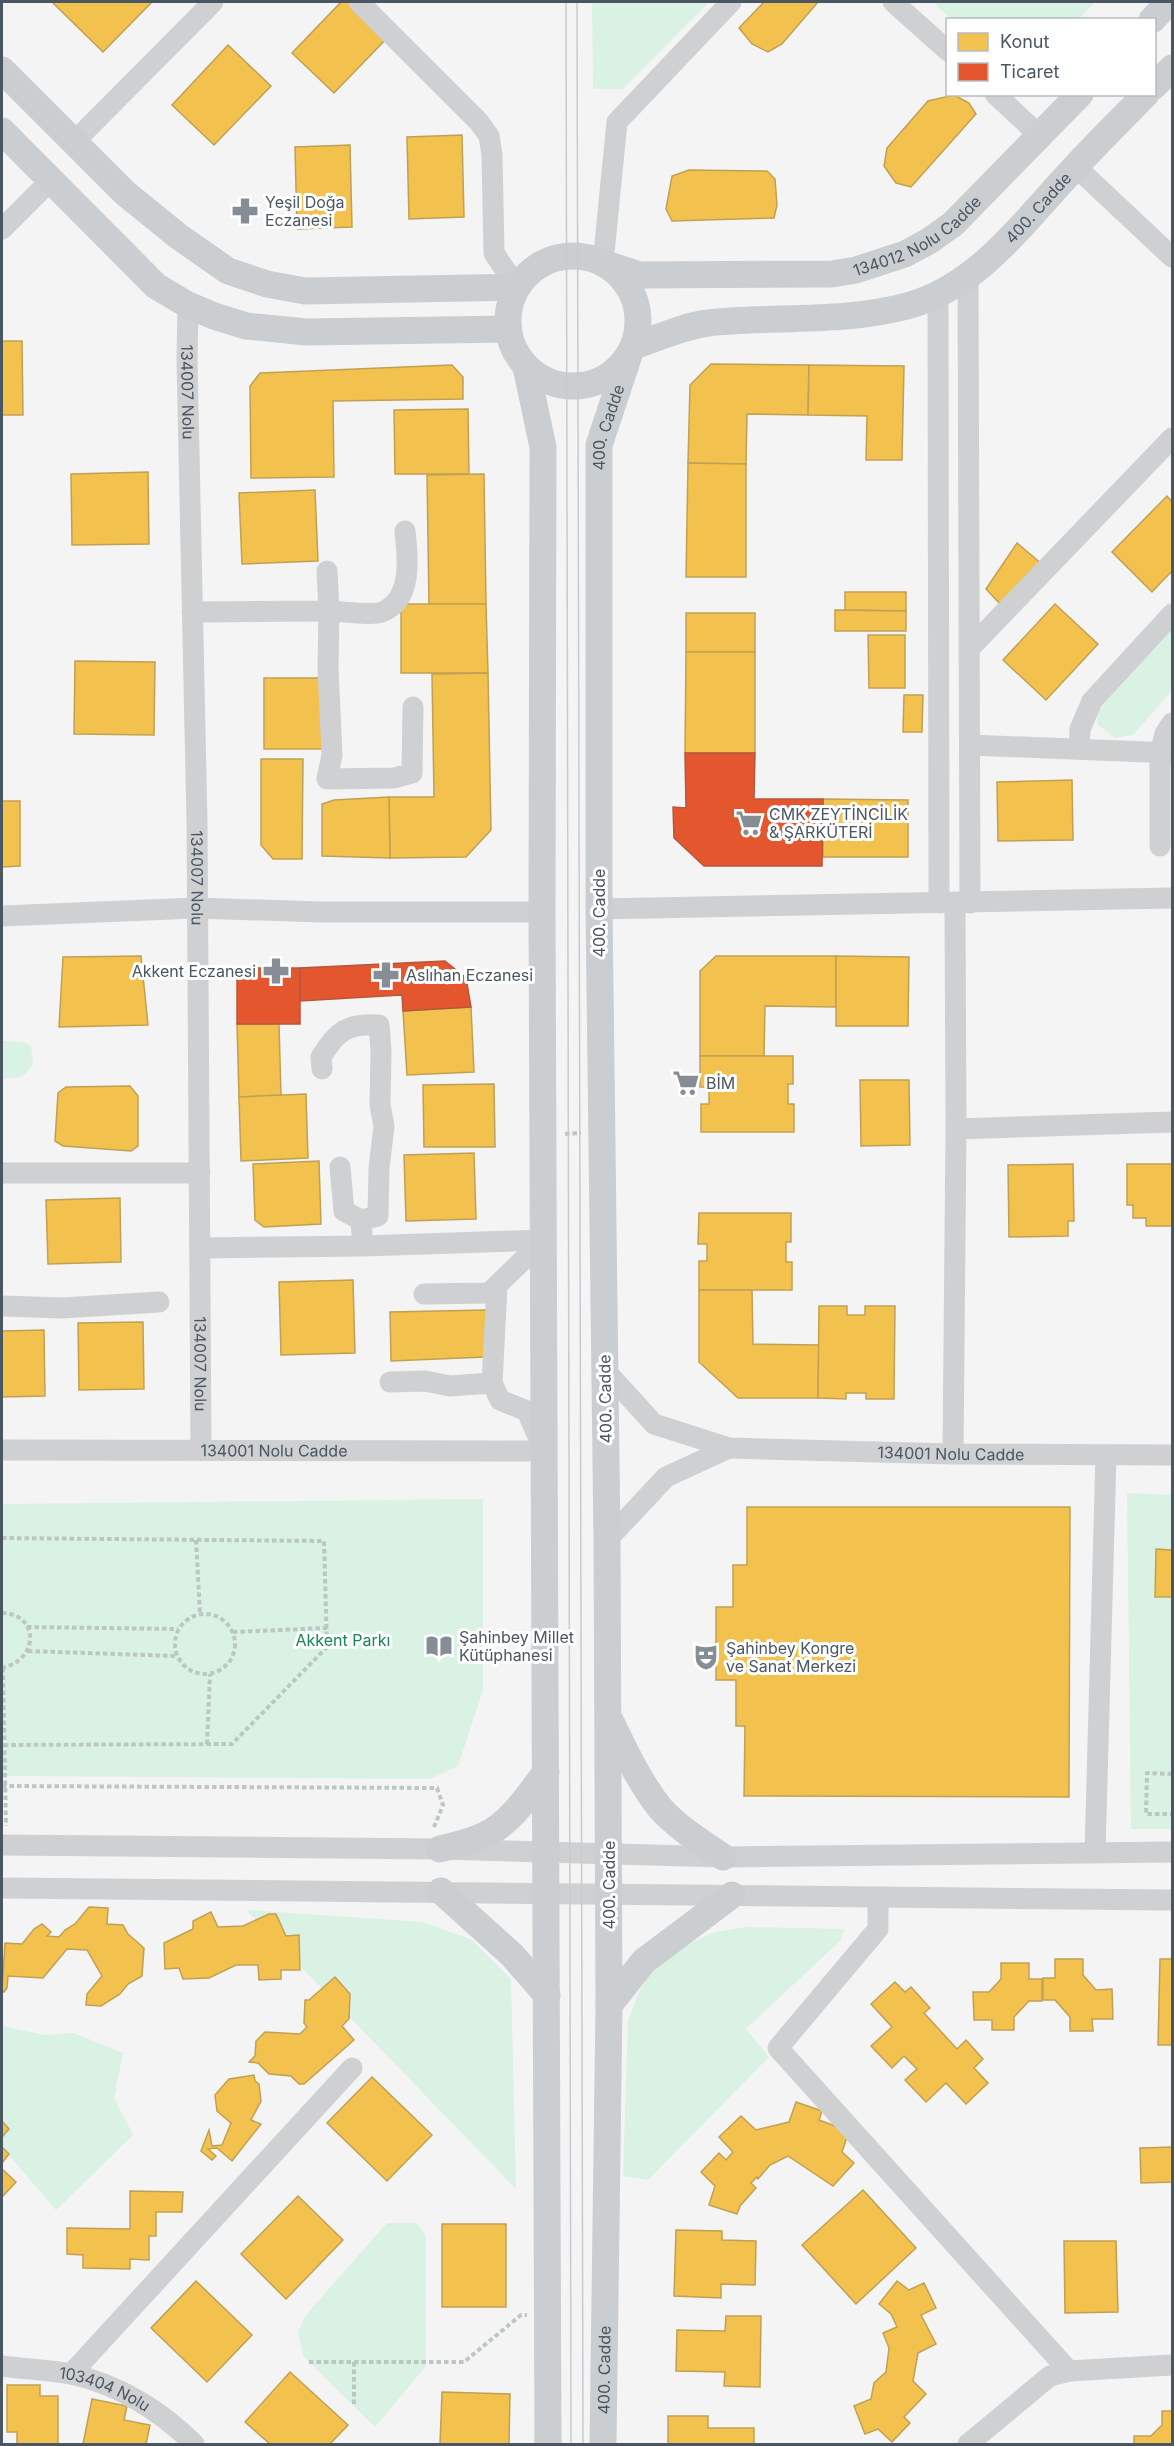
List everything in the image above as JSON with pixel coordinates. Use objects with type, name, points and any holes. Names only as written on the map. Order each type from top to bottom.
[{"type":"main road","points":[[1156,85],[1173,68]]},
{"type":"main road","points":[[2,70],[125,193],[178,236],[228,272],[267,284],[305,291],[517,287]]},
{"type":"main road","name":"134012 Nolu Cadde","points":[[603,263],[640,275],[832,274],[866,267],[905,254],[953,224],[1078,96]]},
{"type":"main road","name":"400. Cadde","points":[[603,2445],[609,1855],[598,909],[598,445],[631,352],[692,326],[707,323],[875,312],[907,306],[938,294],[968,277],[990,259],[1075,166],[1144,96]]},
{"type":"main road","points":[[2,130],[156,286],[188,306],[246,326],[307,332],[508,329]]},
{"type":"main road","points":[[526,368],[541,379],[560,386],[578,387],[598,382],[615,372],[631,352],[639,327],[637,308],[631,290],[619,274],[603,263],[578,256],[566,256],[546,261],[530,272],[517,287],[509,308],[508,329],[510,341],[526,368],[543,447],[542,912],[548,2445]]},
{"type":"main road","points":[[608,1716],[632,1764],[660,1807],[680,1827],[723,1857]]},
{"type":"main road","points":[[437,1840],[486,1835],[512,1815],[546,1772]]},
{"type":"main road","points":[[441,1891],[512,1955],[547,1995]]},
{"type":"main road","points":[[609,2005],[644,1961],[732,1895]]},
{"type":"street","points":[[74,142],[213,2]]},
{"type":"street","points":[[359,2],[479,122],[489,136],[492,155],[494,253],[517,287]]},
{"type":"street","points":[[603,263],[617,122],[731,2]]},
{"type":"street","points":[[893,2],[946,49]]},
{"type":"street","points":[[997,96],[1040,136]]},
{"type":"street","points":[[1075,166],[1173,257]]},
{"type":"street","points":[[2,229],[51,180]]},
{"type":"street","points":[[954,903],[970,745],[968,277]]},
{"type":"street","points":[[938,294],[954,903],[956,1129],[953,1454]]},
{"type":"street","name":"134007 Nolu","points":[[188,306],[201,1248],[201,1450]]},
{"type":"street","points":[[970,648],[1173,438]]},
{"type":"street","points":[[192,612],[381,612],[391,606],[404,591],[407,555],[405,531]]},
{"type":"street","points":[[327,571],[332,755],[327,779],[394,778],[412,773],[413,707]]},
{"type":"street","points":[[1079,749],[1080,729],[1092,701],[1173,614]]},
{"type":"street","points":[[1160,846],[1166,753],[1165,734],[1173,723]]},
{"type":"street","points":[[970,745],[1166,753]]},
{"type":"street","points":[[598,909],[1173,898]]},
{"type":"street","points":[[2,916],[196,908],[321,912],[542,912]]},
{"type":"street","points":[[322,1069],[321,1057],[333,1037],[358,1023],[379,1025],[380,1105],[384,1126],[379,1168],[378,1216],[361,1220],[344,1211],[340,1167]]},
{"type":"street","points":[[956,1129],[1173,1122]]},
{"type":"street","points":[[2,1173],[200,1173]]},
{"type":"street","points":[[361,1220],[362,1246]]},
{"type":"street","points":[[201,1248],[544,1240]]},
{"type":"street","points":[[424,1294],[489,1293],[544,1240]]},
{"type":"street","points":[[497,1287],[492,1383],[501,1400],[527,1411],[544,1451]]},
{"type":"street","points":[[2,1306],[62,1308],[159,1302]]},
{"type":"street","name":"134001 Nolu Cadde","points":[[604,1369],[654,1424],[729,1448],[953,1454],[1173,1455]]},
{"type":"street","points":[[390,1382],[425,1381],[450,1386],[492,1383]]},
{"type":"street","name":"134001 Nolu Cadde","points":[[607,1540],[666,1477],[729,1448]]},
{"type":"street","name":"134001 Nolu Cadde","points":[[2,1450],[544,1451]]},
{"type":"street","points":[[1095,1853],[1106,1455]]},
{"type":"street","points":[[3,1845],[437,1840],[546,1852],[723,1857],[1173,1852]]},
{"type":"street","points":[[2,1888],[1173,1900]]},
{"type":"street","points":[[878,1897],[878,1929],[778,2048],[1069,2371]]},
{"type":"street","points":[[71,2374],[352,2068]]},
{"type":"street","points":[[968,2445],[1050,2376],[1069,2371],[1173,2365]]},
{"type":"street","name":"103404 Nolu","points":[[2,2366],[71,2374],[101,2383],[157,2412],[194,2445]]},
{"type":"path","points":[[543,1134],[602,1133]]},
{"type":"path","points":[[2,1538],[324,1541],[327,1628],[327,1647],[232,1744],[3,1745]]},
{"type":"path","points":[[196,1540],[200,1614]]},
{"type":"path","points":[[2,1613],[10,1613],[24,1621],[30,1636],[28,1651],[18,1663],[2,1668],[3,1786],[6,1823],[3,1845]]},
{"type":"path","points":[[200,1614],[213,1614],[226,1621],[233,1632],[235,1646],[231,1659],[223,1669],[210,1674],[196,1674],[184,1667],[177,1656],[174,1642],[178,1629],[187,1619],[200,1614]]},
{"type":"path","points":[[27,1627],[178,1629]]},
{"type":"path","points":[[233,1632],[327,1628]]},
{"type":"path","points":[[28,1651],[177,1656]]},
{"type":"path","points":[[207,1744],[210,1674]]},
{"type":"path","points":[[1173,1774],[1148,1773],[1146,1814],[1173,1814]]},
{"type":"path","points":[[3,1786],[437,1788],[443,1805],[437,1840]]},
{"type":"path","points":[[309,2362],[464,2362],[521,2315],[549,2313]]},
{"type":"path","points":[[354,2362],[354,2406]]},
{"type":"green space","points":[[592,2],[709,2],[623,89],[593,89]]},
{"type":"green space","points":[[933,2],[1095,2],[1080,18],[950,18]]},
{"type":"green space","points":[[1172,627],[1172,690],[1133,735],[1115,738],[1098,725],[1097,717],[1100,709]]},
{"type":"green space","points":[[2,1041],[23,1042],[31,1046],[33,1065],[22,1077],[2,1079]]},
{"type":"green space","points":[[1127,1493],[1172,1495],[1172,1829],[1131,1829]]},
{"type":"green space","name":"Akkent Parkı","points":[[483,1499],[483,1690],[458,1766],[430,1779],[2,1776],[2,1504]]},
{"type":"green space","points":[[246,1910],[423,1922],[472,1940],[511,1979],[516,2189]]},
{"type":"green space","points":[[745,1927],[844,1929],[841,1940],[746,2029],[769,2057],[648,2180],[623,2176],[628,2021],[638,1994],[658,1960],[711,1933]]},
{"type":"green space","points":[[2,2026],[45,2035],[74,2033],[123,2053],[114,2098],[133,2135],[56,2210],[2,2147]]},
{"type":"green space","points":[[387,2223],[417,2223],[426,2237],[426,2366],[375,2427],[303,2356],[298,2332],[306,2315]]},
{"type":"building: Konut","points":[[52,2],[152,2],[103,52]]},
{"type":"building: Konut","points":[[341,2],[357,2],[391,34],[334,93],[292,53]]},
{"type":"building: Konut","points":[[764,2],[818,2],[782,44],[768,52],[752,44],[739,28]]},
{"type":"building: Konut","points":[[228,45],[271,86],[214,145],[172,105]]},
{"type":"building: Konut","points":[[956,96],[969,103],[976,114],[911,187],[896,183],[884,166],[887,148],[928,101]]},
{"type":"building: Konut","points":[[462,135],[464,217],[409,219],[407,137]]},
{"type":"building: Konut","points":[[350,145],[352,227],[297,229],[295,147]]},
{"type":"building: Konut","points":[[689,170],[767,171],[775,179],[777,205],[774,218],[672,221],[666,209],[672,176]]},
{"type":"building: Konut","points":[[2,341],[22,341],[23,415],[2,415]]},
{"type":"building: Konut","points":[[711,364],[809,365],[808,415],[747,414],[746,464],[688,463],[690,385]]},
{"type":"building: Konut","points":[[452,365],[463,377],[463,399],[333,401],[334,477],[251,478],[250,386],[260,373]]},
{"type":"building: Konut","points":[[809,365],[904,366],[902,460],[866,460],[867,416],[808,415]]},
{"type":"building: Konut","points":[[468,409],[469,474],[395,474],[394,410]]},
{"type":"building: Konut","points":[[688,463],[746,464],[746,577],[686,577]]},
{"type":"building: Konut","points":[[148,472],[149,544],[72,545],[71,474]]},
{"type":"building: Konut","points":[[484,474],[486,604],[429,604],[427,475]]},
{"type":"building: Konut","points":[[315,490],[318,561],[242,564],[239,493]]},
{"type":"building: Konut","points":[[1167,496],[1172,502],[1172,571],[1152,592],[1112,552]]},
{"type":"building: Konut","points":[[1017,543],[1043,565],[1000,604],[986,589]]},
{"type":"building: Konut","points":[[845,592],[906,592],[906,611],[845,610]]},
{"type":"building: Konut","points":[[401,604],[486,604],[488,673],[401,673]]},
{"type":"building: Konut","points":[[1055,604],[1098,644],[1046,700],[1003,660]]},
{"type":"building: Konut","points":[[835,610],[906,611],[906,631],[835,631]]},
{"type":"building: Konut","points":[[686,613],[755,613],[755,652],[686,652]]},
{"type":"building: Konut","points":[[868,635],[905,635],[905,688],[869,688]]},
{"type":"building: Konut","points":[[686,652],[755,652],[755,753],[685,753]]},
{"type":"building: Konut","points":[[75,661],[155,662],[154,735],[74,734]]},
{"type":"building: Konut","points":[[488,673],[491,830],[466,857],[390,858],[389,797],[434,797],[432,674]]},
{"type":"building: Konut","points":[[264,678],[322,678],[322,749],[264,749]]},
{"type":"building: Konut","points":[[904,695],[923,695],[922,732],[903,732]]},
{"type":"building: Konut","points":[[261,759],[303,759],[302,859],[273,859],[261,845]]},
{"type":"building: Konut","points":[[1072,780],[1073,840],[998,841],[997,782]]},
{"type":"building: Konut","points":[[389,797],[390,858],[322,856],[322,804],[334,800]]},
{"type":"building: Konut","points":[[823,799],[908,800],[908,857],[823,857]]},
{"type":"building: Konut","points":[[2,801],[20,801],[20,866],[2,867]]},
{"type":"building: Konut","points":[[141,956],[148,1025],[59,1027],[63,957]]},
{"type":"building: Konut","points":[[716,956],[836,956],[836,1007],[765,1006],[764,1056],[700,1056],[700,971]]},
{"type":"building: Konut","points":[[836,956],[909,957],[908,1026],[836,1026]]},
{"type":"building: Konut","points":[[471,1007],[474,1072],[407,1075],[403,1011]]},
{"type":"building: Konut","points":[[237,1024],[279,1024],[281,1095],[239,1097]]},
{"type":"building: Konut","points":[[700,1056],[793,1056],[793,1084],[788,1084],[788,1104],[794,1104],[794,1132],[701,1132],[701,1104],[709,1104],[709,1087],[700,1087]]},
{"type":"building: Konut","points":[[860,1080],[909,1080],[910,1145],[861,1146]]},
{"type":"building: Konut","points":[[494,1084],[495,1147],[424,1147],[423,1085]]},
{"type":"building: Konut","points":[[130,1086],[138,1096],[138,1146],[131,1151],[63,1146],[55,1141],[58,1093],[66,1087]]},
{"type":"building: Konut","points":[[306,1094],[308,1158],[241,1161],[239,1097]]},
{"type":"building: Konut","points":[[474,1153],[476,1219],[406,1221],[404,1155]]},
{"type":"building: Konut","points":[[319,1161],[321,1224],[264,1227],[255,1220],[253,1164]]},
{"type":"building: Konut","points":[[1073,1164],[1074,1221],[1068,1221],[1068,1236],[1009,1237],[1008,1165]]},
{"type":"building: Konut","points":[[1127,1164],[1172,1164],[1172,1226],[1146,1226],[1146,1218],[1133,1218],[1133,1205],[1127,1205]]},
{"type":"building: Konut","points":[[120,1198],[121,1262],[48,1264],[46,1200]]},
{"type":"building: Konut","points":[[699,1213],[791,1213],[791,1242],[786,1242],[786,1262],[792,1262],[792,1290],[699,1290],[699,1261],[707,1261],[707,1244],[698,1244]]},
{"type":"building: Konut","points":[[353,1280],[355,1353],[281,1355],[279,1282]]},
{"type":"building: Konut","points":[[699,1290],[752,1290],[753,1344],[819,1345],[818,1398],[738,1398],[699,1362]]},
{"type":"building: Konut","points":[[819,1306],[847,1306],[847,1315],[865,1315],[865,1306],[895,1306],[894,1399],[866,1399],[866,1393],[846,1393],[846,1399],[818,1398]]},
{"type":"building: Konut","points":[[486,1310],[485,1357],[391,1361],[390,1312]]},
{"type":"building: Konut","points":[[143,1322],[144,1389],[79,1390],[78,1323]]},
{"type":"building: Konut","points":[[44,1330],[45,1396],[2,1397],[2,1331]]},
{"type":"building: Konut","points":[[747,1507],[1070,1507],[1069,1797],[744,1796],[745,1726],[736,1726],[736,1680],[716,1680],[716,1607],[733,1607],[733,1565],[747,1565]]},
{"type":"building: Konut","points":[[1156,1549],[1172,1550],[1172,1597],[1155,1597]]},
{"type":"building: Konut","points":[[89,1907],[108,1908],[107,1924],[123,1925],[128,1934],[144,1948],[142,1976],[128,1984],[120,1994],[101,2006],[86,2005],[87,1994],[102,1976],[87,1950],[67,1949],[43,1978],[8,1976],[7,1988],[4,1992],[2,1990],[5,1943],[22,1944],[34,1929],[42,1924],[51,1932],[47,1936],[59,1937],[75,1924]]},
{"type":"building: Konut","points":[[211,1912],[218,1927],[243,1926],[269,1914],[276,1914],[286,1936],[299,1935],[300,1970],[281,1970],[281,1979],[259,1980],[258,1965],[236,1965],[209,1978],[183,1979],[179,1968],[165,1969],[164,1943],[193,1929],[193,1921]]},
{"type":"building: Konut","points":[[1055,1959],[1083,1959],[1083,1975],[1096,1990],[1112,1989],[1113,2019],[1092,2019],[1093,2031],[1070,2031],[1070,2017],[1055,2000],[1043,2000],[1043,1978],[1055,1978]]},
{"type":"building: Konut","points":[[1160,1959],[1172,1959],[1172,2045],[1158,2045]]},
{"type":"building: Konut","points":[[1001,1963],[1029,1963],[1029,1979],[1042,1979],[1042,2001],[1029,2001],[1014,2017],[1014,2030],[992,2030],[992,2020],[974,2020],[973,1992],[989,1992],[1001,1979]]},
{"type":"building: Konut","points":[[335,1977],[350,1994],[349,2019],[342,2026],[354,2040],[304,2084],[299,2084],[291,2076],[269,2074],[258,2063],[249,2062],[255,2056],[256,2041],[265,2032],[300,2034],[307,2027],[304,2023],[305,2000],[309,2000]]},
{"type":"building: Konut","points":[[895,1982],[905,1992],[911,1987],[930,2008],[924,2013],[957,2049],[966,2040],[983,2059],[974,2068],[988,2083],[966,2104],[946,2083],[926,2102],[905,2080],[917,2069],[904,2056],[892,2068],[871,2046],[892,2027],[871,2004]]},
{"type":"building: Konut","points":[[254,2075],[255,2081],[259,2084],[261,2101],[251,2120],[261,2124],[232,2161],[217,2148],[208,2149],[216,2156],[212,2160],[201,2151],[209,2130],[212,2146],[222,2145],[231,2123],[217,2111],[215,2095],[229,2079]]},
{"type":"building: Konut","points":[[372,2077],[432,2135],[387,2181],[327,2123]]},
{"type":"building: Konut","points":[[796,2102],[822,2111],[819,2120],[849,2131],[842,2152],[854,2163],[833,2186],[788,2156],[770,2165],[758,2179],[757,2177],[751,2183],[756,2188],[740,2206],[737,2214],[709,2205],[715,2186],[701,2172],[719,2153],[726,2160],[733,2152],[719,2137],[741,2116],[756,2130],[789,2122]]},
{"type":"building: Konut","points":[[2,2121],[9,2129],[2,2137]]},
{"type":"building: Konut","points":[[2,2147],[9,2154],[2,2163]]},
{"type":"building: Konut","points":[[1172,2147],[1172,2182],[1141,2183],[1140,2148]]},
{"type":"building: Konut","points":[[2,2169],[16,2182],[2,2197]]},
{"type":"building: Konut","points":[[863,2190],[916,2248],[856,2304],[802,2245]]},
{"type":"building: Konut","points":[[130,2191],[183,2192],[182,2212],[156,2212],[156,2236],[149,2236],[149,2260],[130,2259],[130,2269],[83,2268],[83,2255],[67,2254],[67,2228],[130,2229]]},
{"type":"building: Konut","points":[[298,2196],[343,2240],[286,2299],[241,2254]]},
{"type":"building: Konut","points":[[442,2224],[506,2224],[506,2307],[442,2307]]},
{"type":"building: Konut","points":[[676,2230],[722,2231],[722,2240],[756,2241],[755,2285],[721,2284],[721,2298],[674,2296]]},
{"type":"building: Konut","points":[[1064,2241],[1116,2241],[1118,2312],[1065,2313]]},
{"type":"building: Konut","points":[[196,2281],[252,2335],[207,2382],[151,2328]]},
{"type":"building: Konut","points":[[897,2281],[909,2290],[924,2283],[936,2308],[921,2315],[936,2344],[918,2353],[913,2381],[926,2394],[904,2417],[910,2423],[892,2442],[878,2429],[865,2434],[854,2406],[871,2399],[874,2383],[886,2372],[889,2348],[883,2333],[897,2327],[891,2314],[879,2304]]},
{"type":"building: Konut","points":[[726,2316],[761,2316],[760,2387],[724,2386],[725,2372],[676,2371],[677,2330],[725,2331]]},
{"type":"building: Konut","points":[[290,2372],[348,2425],[330,2444],[270,2444],[245,2422]]},
{"type":"building: Konut","points":[[7,2385],[40,2385],[40,2396],[58,2396],[58,2444],[17,2444],[17,2432],[7,2432]]},
{"type":"building: Konut","points":[[442,2392],[510,2394],[509,2444],[440,2444]]},
{"type":"building: Konut","points":[[92,2399],[127,2406],[124,2420],[150,2425],[146,2444],[83,2444]]},
{"type":"building: Konut","points":[[1162,2411],[1172,2411],[1172,2444],[1134,2444],[1134,2436],[1151,2436],[1162,2425]]},
{"type":"building: Konut","points":[[668,2416],[708,2416],[708,2428],[754,2428],[754,2444],[668,2444]]},
{"type":"building: Ticaret","name":"CMK ZEYTİNCİLİK & ŞARKÜTERİ","points":[[685,753],[755,753],[754,799],[823,799],[822,866],[704,866],[674,838],[673,807],[686,808]]},
{"type":"building: Ticaret","points":[[445,961],[466,978],[471,1007],[403,1011],[402,995],[300,1001],[300,968]]},
{"type":"building: Ticaret","points":[[237,968],[300,968],[300,1024],[237,1024]]},
{"type":"tram line","points":[[566,2],[571,2444]]},
{"type":"tram line","points":[[577,2],[583,2444]]},
{"type":"place","name":"Yeşil Doğa Eczanesi","points":[[245,211]]},
{"type":"place","name":"CMK ZEYTİNCİLİK & ŞARKÜTERİ","points":[[749,823]]},
{"type":"place","name":"Akkent Eczanesi","points":[[276,971]]},
{"type":"place","name":"Aslıhan Eczanesi","points":[[386,975]]},
{"type":"place","name":"BİM","points":[[686,1083]]},
{"type":"place","name":"Şahinbey Millet Kütüphanesi","points":[[439,1646]]},
{"type":"place","name":"Şahinbey Kongre ve Sanat Merkezi","points":[[706,1657]]}]
